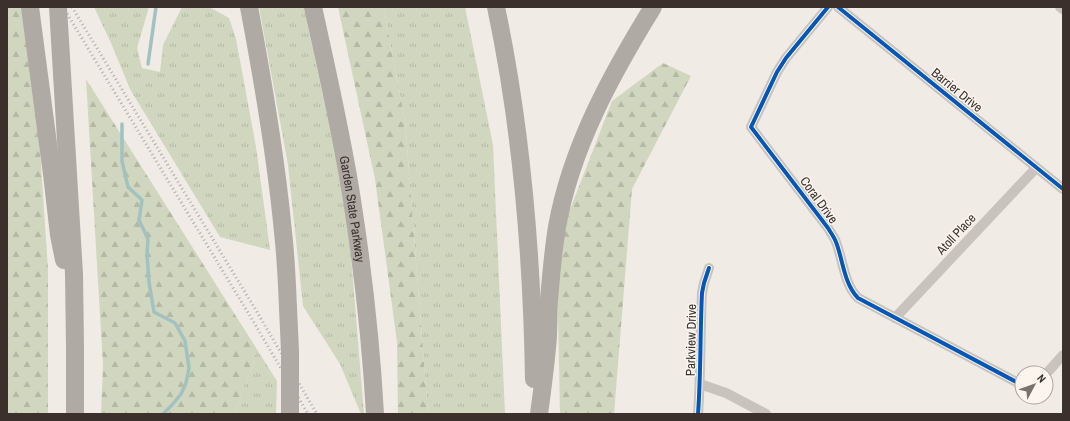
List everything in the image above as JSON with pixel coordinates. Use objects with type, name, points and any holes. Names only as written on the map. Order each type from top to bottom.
[{"type":"highway","points":[[58,7],[75,316],[75,414]]},
{"type":"highway","points":[[249,7],[266,107],[283,232],[290,351],[290,414]]},
{"type":"highway","name":"Garden State Parkway","points":[[313,7],[353,206],[369,330],[375,414]]},
{"type":"highway","points":[[496,7],[514,107],[524,192],[531,278],[535,414]]},
{"type":"highway","points":[[539,414],[548,347],[549,300],[553,254],[557,228],[567,186],[582,143],[598,106],[632,42],[653,7]]},
{"type":"highway","points":[[31,13],[59,236],[75,316]]},
{"type":"street","name":"Coral Drive","points":[[828,7],[786,58],[777,72],[751,127],[828,228],[836,242],[853,292],[858,298],[1014,381]]},
{"type":"street","name":"Barrier Drive","points":[[838,7],[1063,189]]},
{"type":"street","name":"Atoll Place","points":[[895,318],[1036,168]]},
{"type":"street","name":"Parkview Drive","points":[[698,414],[702,293],[709,268]]},
{"type":"street","points":[[1054,365],[1063,355]]},
{"type":"street","points":[[700,384],[726,393],[766,414]]},
{"type":"green space","points":[[7,7],[25,7],[31,14],[48,270],[48,414],[7,414]]},
{"type":"green space","points":[[94,7],[149,7],[137,48],[142,68],[160,72],[163,45],[182,7],[209,7],[229,18],[236,39],[256,147],[270,250],[220,237],[130,89]]},
{"type":"green space","points":[[259,7],[304,7],[347,208],[364,414],[361,414],[340,364],[303,306],[288,165]]},
{"type":"green space","points":[[338,7],[383,7],[384,10],[405,121],[428,414],[398,414],[397,342],[375,179]]},
{"type":"green space","points":[[383,7],[465,7],[493,145],[505,414],[428,414],[405,121]]},
{"type":"green space","points":[[663,63],[691,76],[632,189],[614,414],[560,414],[557,266],[554,239],[571,207],[612,101]]},
{"type":"green space","points":[[86,79],[258,351],[234,414],[101,414],[103,365]]},
{"type":"green space","points":[[258,351],[277,381],[276,414],[234,414]]},
{"type":"waterway","points":[[148,64],[156,7]]},
{"type":"waterway","points":[[122,124],[122,161],[128,187],[142,200],[139,220],[148,239],[147,254],[149,282],[154,312],[175,323],[185,341],[189,368],[186,383],[181,394],[163,414]]},
{"type":"railway","points":[[63,7],[308,414]]},
{"type":"railway","points":[[72,7],[317,414]]},
{"type":"cycle path","points":[[828,7],[786,58],[777,72],[751,127],[828,228],[835,240],[847,279],[853,292],[858,298],[1014,381]]},
{"type":"cycle path","points":[[838,7],[1063,189]]},
{"type":"cycle path","points":[[698,414],[702,293],[709,268]]}]
